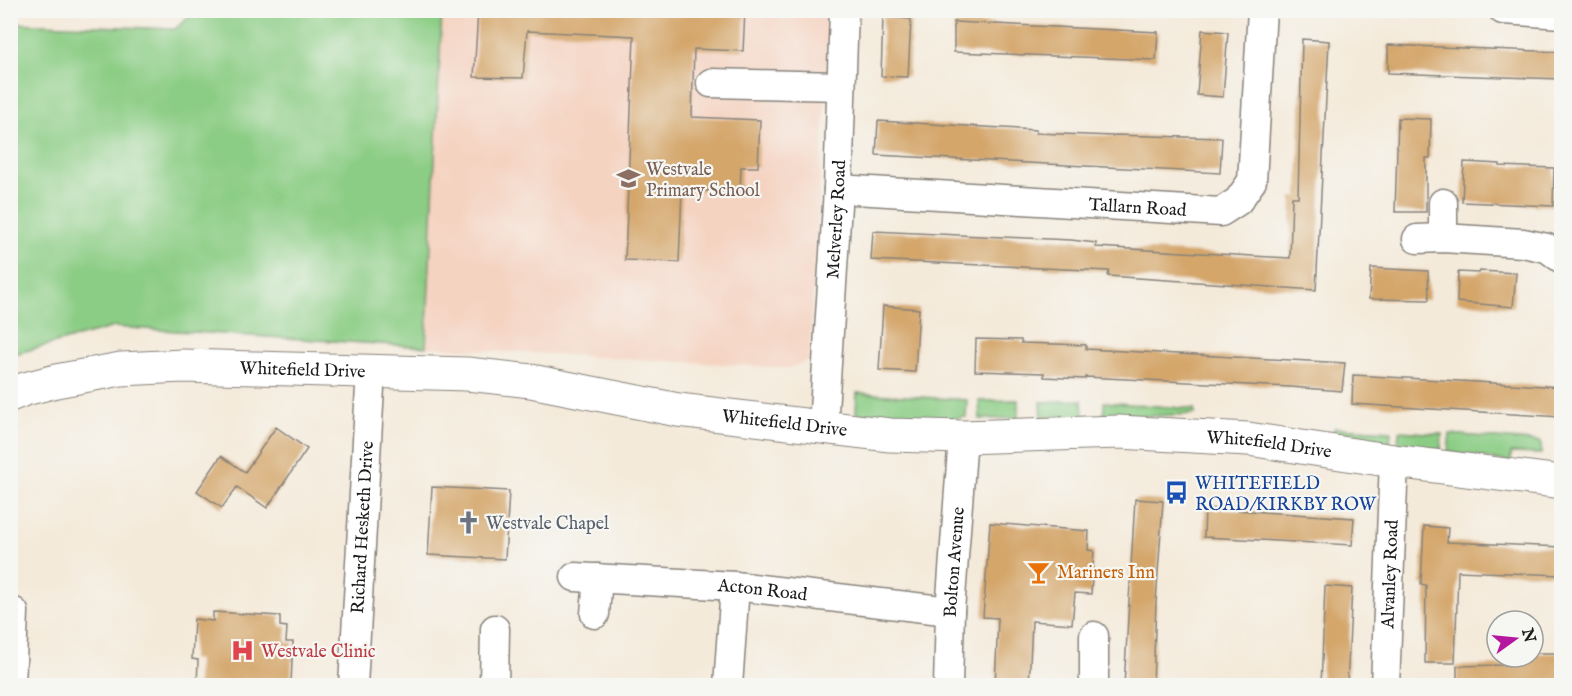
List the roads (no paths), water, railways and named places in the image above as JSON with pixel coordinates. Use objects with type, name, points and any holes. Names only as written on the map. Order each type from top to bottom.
[{"type":"main road","name":"Whitefield Drive","points":[[10,395],[24,388],[121,369],[183,366],[467,374],[531,381],[678,410],[890,435],[963,437],[1119,432],[1248,439],[1394,461],[1562,482]]},
{"type":"street","name":"Melverley Road","points":[[823,427],[838,189],[844,10]]},
{"type":"street","name":"Tallarn Road","points":[[838,189],[1221,212],[1238,201],[1251,181],[1262,10]]},
{"type":"street","points":[[1503,10],[1562,14]]},
{"type":"street","points":[[711,83],[840,86]]},
{"type":"street","points":[[1443,203],[1430,239],[1523,243],[1547,248],[1562,259]]},
{"type":"street","name":"Richard Hesketh Drive","points":[[353,686],[371,370]]},
{"type":"street","name":"Bolton Avenue","points":[[948,686],[950,611],[963,437]]},
{"type":"street","name":"Alvanley Road","points":[[1385,686],[1394,461]]},
{"type":"street","name":"Acton Road","points":[[595,614],[586,578],[735,586],[950,611]]},
{"type":"street","points":[[728,686],[735,586]]},
{"type":"street","points":[[11,686],[14,612]]},
{"type":"street","points":[[494,686],[495,629]]},
{"type":"street","points":[[1094,636],[1094,686]]},
{"type":"place","name":"Westvale Primary School","points":[[628,179]]},
{"type":"place","name":"WHITEFIELD ROAD/KIRKBY ROW","points":[[1177,493]]},
{"type":"place","name":"Westvale Chapel","points":[[468,523]]},
{"type":"place","name":"Mariners Inn","points":[[1039,572]]},
{"type":"place","name":"Westvale Clinic","points":[[243,651]]}]
